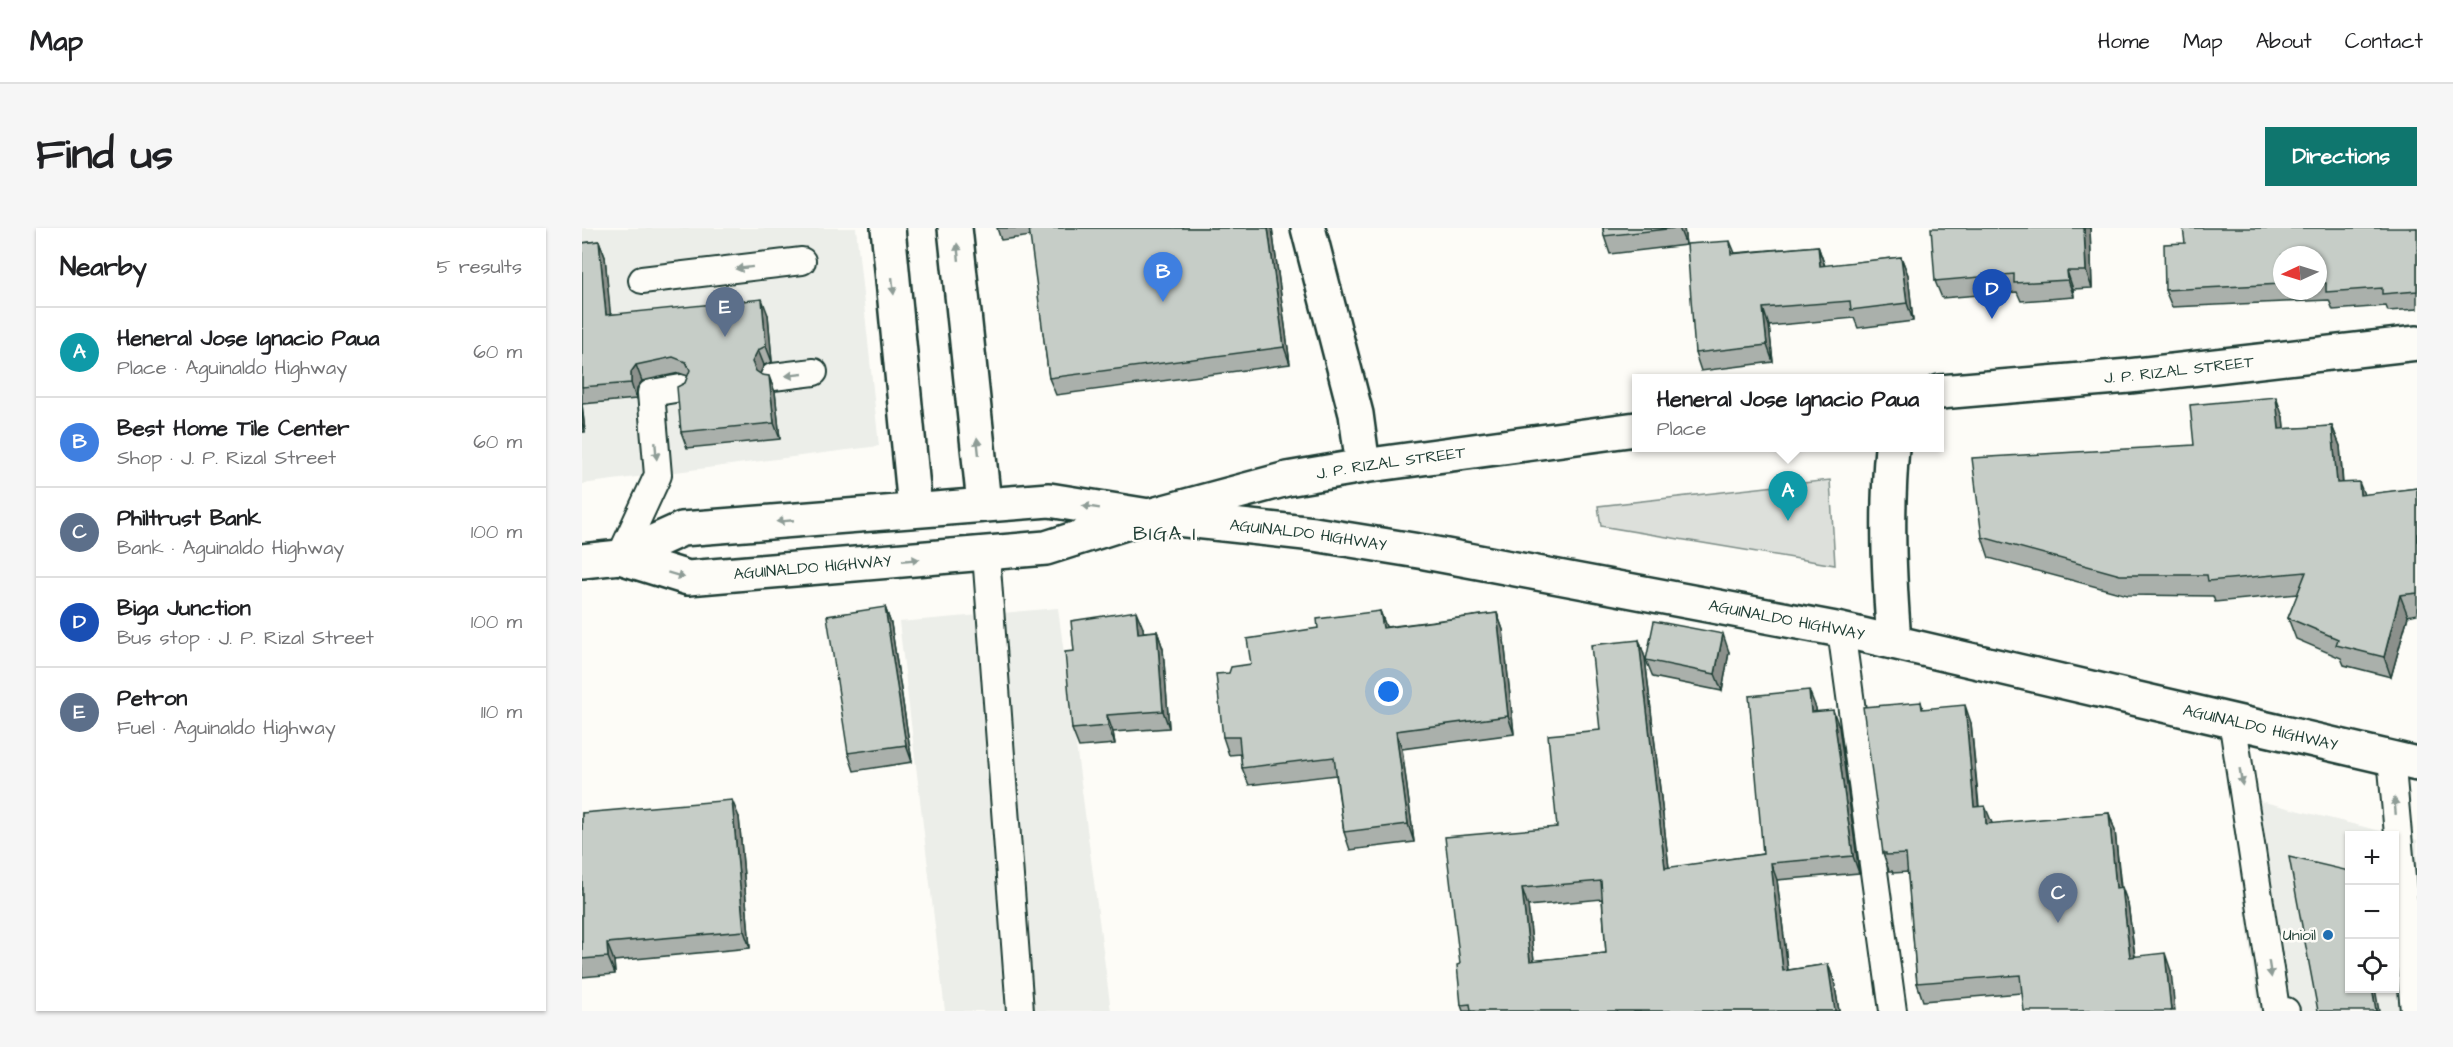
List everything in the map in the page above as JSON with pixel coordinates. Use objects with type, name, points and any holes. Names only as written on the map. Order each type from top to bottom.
[{"type":"main road","points":[[888,228],[915,509]]},
{"type":"main road","points":[[955,228],[984,504]]},
{"type":"main road","points":[[1308,228],[1356,414],[1363,466]]},
{"type":"main road","name":"J. P. RIZAL STREET","points":[[1944,392],[2129,376],[2417,344]]},
{"type":"main road","name":"J. P. RIZAL STREET","points":[[1149,516],[1287,479],[1363,466],[1632,430]]},
{"type":"main road","points":[[1892,452],[1888,502],[1888,557],[1894,641]]},
{"type":"main road","name":"AGUINALDO HIGHWAY","points":[[582,561],[620,557],[682,529],[1049,500],[1149,516],[1314,534],[1414,550],[1840,630],[2404,760]]},
{"type":"main road","name":"AGUINALDO HIGHWAY","points":[[620,557],[688,578],[1046,548],[1149,516]]},
{"type":"lane","points":[[642,280],[802,261]]},
{"type":"lane","points":[[773,377],[814,372]]},
{"type":"lane","points":[[620,557],[658,475],[651,393],[681,388]]},
{"type":"lane","points":[[986,554],[1020,1011]]},
{"type":"lane","points":[[1840,630],[1893,1011]]},
{"type":"lane","points":[[2232,719],[2276,1009],[2286,1011]]},
{"type":"lane","points":[[2404,760],[2414,1011]]},
{"type":"shaded area","points":[[582,228],[856,228],[879,446],[582,484]]},
{"type":"shaded area","points":[[1830,480],[1835,565],[1601,526],[1598,506]]},
{"type":"shaded area","points":[[1058,608],[1111,1011],[945,1011],[899,622]]},
{"type":"shaded area","points":[[2228,793],[2381,831],[2345,831],[2345,993],[2399,993],[2399,836],[2417,840],[2417,1011],[2259,1011]]},
{"type":"building","points":[[1029,228],[1268,228],[1284,347],[1049,378]]},
{"type":"building","points":[[1603,228],[1676,228],[1604,236]]},
{"type":"building","points":[[1931,228],[2084,228],[2086,271],[2067,271],[2068,280],[2014,283],[2014,274],[1935,281]]},
{"type":"building","points":[[2183,228],[2417,228],[2417,291],[2382,294],[2382,288],[2327,292],[2327,246],[2273,246],[2273,284],[2165,290],[2164,244],[2185,243]]},
{"type":"building","points":[[599,241],[606,315],[762,299],[766,346],[758,350],[752,362],[756,371],[769,376],[774,423],[681,432],[677,387],[685,383],[690,370],[686,362],[673,357],[636,365],[631,372],[631,383],[582,387],[582,243]]},
{"type":"building","points":[[1730,241],[1731,254],[1818,246],[1820,266],[1901,257],[1907,303],[1851,310],[1850,301],[1763,308],[1767,345],[1695,353],[1687,244]]},
{"type":"building","points":[[2276,397],[2279,429],[2332,426],[2337,483],[2359,482],[2360,495],[2417,488],[2417,593],[2400,595],[2384,657],[2336,645],[2338,639],[2288,618],[2306,572],[2208,581],[2207,575],[2120,575],[1982,537],[1972,458],[2194,445],[2190,405]]},
{"type":"building","points":[[885,607],[906,745],[848,753],[827,616]]},
{"type":"building","points":[[1136,611],[1138,633],[1157,631],[1163,711],[1107,715],[1108,726],[1072,729],[1065,652],[1074,651],[1071,621]]},
{"type":"building","points":[[1380,611],[1383,628],[1497,613],[1508,716],[1396,731],[1408,824],[1344,832],[1334,757],[1242,768],[1239,737],[1223,737],[1216,674],[1229,673],[1231,667],[1251,664],[1247,639],[1318,628],[1317,619]]},
{"type":"building","points":[[1654,621],[1723,634],[1715,674],[1646,660]]},
{"type":"building","points":[[1639,640],[1665,868],[1763,854],[1749,696],[1809,690],[1811,712],[1833,710],[1853,856],[1771,863],[1783,971],[1828,964],[1835,1011],[1471,1011],[1470,1004],[1461,1005],[1457,965],[1460,964],[1445,837],[1557,827],[1548,735],[1600,730],[1591,645]],"holes":[[[1601,881],[1606,953],[1530,961],[1522,888]]]},
{"type":"building","points":[[1921,702],[1922,709],[1965,705],[1974,807],[1985,806],[1986,824],[2109,813],[2116,888],[2122,887],[2130,957],[2165,953],[2171,1011],[2024,1011],[2020,975],[1917,983],[1906,854],[1886,855],[1883,853],[1863,707]]},
{"type":"building","points":[[732,800],[744,931],[607,943],[608,957],[582,959],[582,813]]},
{"type":"building","name":"Unioil","points":[[2289,857],[2345,870],[2345,993],[2373,993],[2376,1011],[2318,1011]]},
{"type":"place","name":"Best Home Tile Center","points":[[1163,302]]},
{"type":"place","name":"Biga Junction","points":[[1992,319]]},
{"type":"place","name":"Petron","points":[[725,337]]},
{"type":"place","name":"Heneral Jose Ignacio Paua","points":[[1788,521]]},
{"type":"place","name":"Philtrust Bank","points":[[2058,923]]},
{"type":"place","name":"Unioil","points":[[2328,935]]},
{"type":"district","name":"BIGA I","points":[[1165,534]]}]
